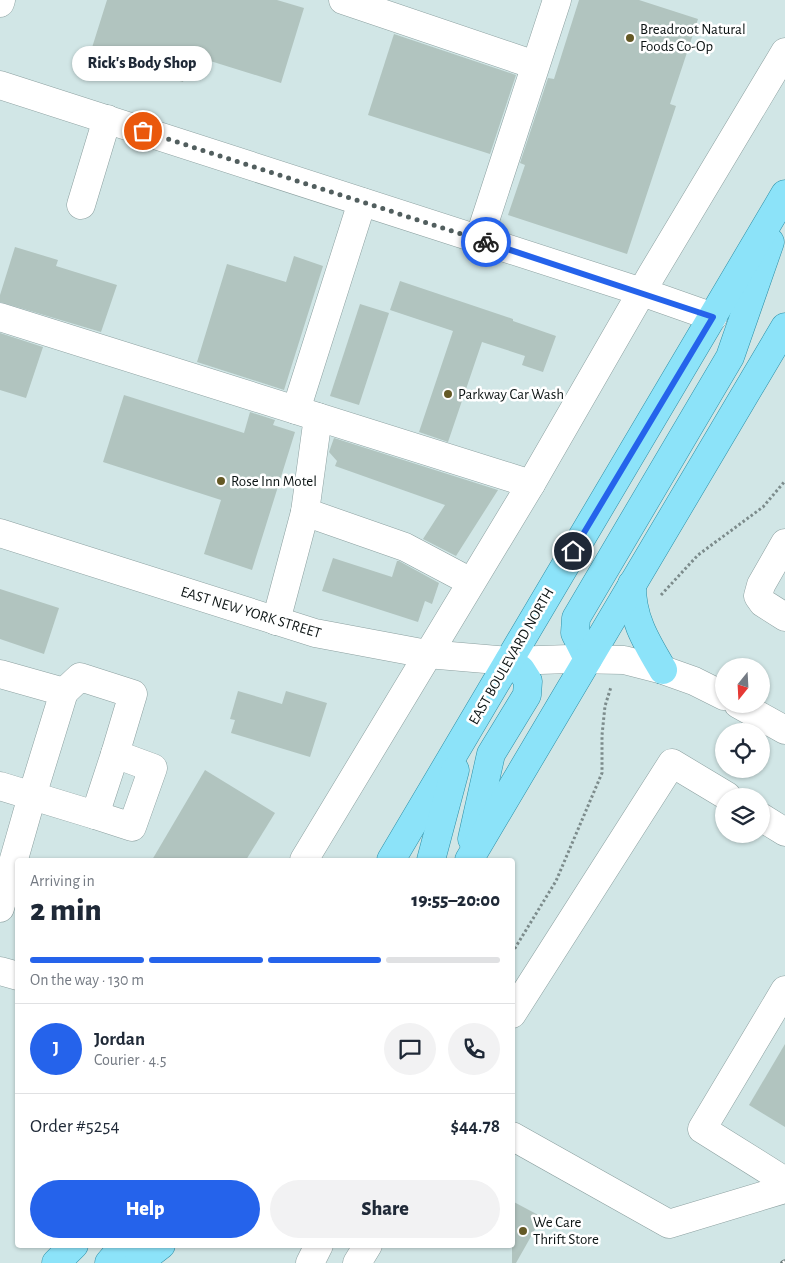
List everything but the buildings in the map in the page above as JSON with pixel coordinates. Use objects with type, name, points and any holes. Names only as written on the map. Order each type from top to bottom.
[{"type":"main road","name":"EAST BOULEVARD NORTH","points":[[392,858],[785,195]]},
{"type":"main road","points":[[588,659],[575,633],[576,618],[730,357],[785,195]]},
{"type":"main road","points":[[469,858],[785,327]]},
{"type":"main road","points":[[632,584],[632,597],[640,631],[663,670]]},
{"type":"main road","points":[[468,858],[491,754],[527,695],[528,681],[521,670],[509,661]]},
{"type":"main road","points":[[432,858],[463,739]]},
{"type":"main road","points":[[56,1263],[71,1248]]},
{"type":"main road","points":[[109,1263],[122,1248]]},
{"type":"main road","points":[[138,1263],[157,1248]]},
{"type":"street","points":[[343,0],[535,65]]},
{"type":"street","points":[[479,239],[556,0]]},
{"type":"street","points":[[305,858],[531,484],[642,292],[785,52]]},
{"type":"street","points":[[0,85],[642,292],[713,317]]},
{"type":"street","points":[[81,205],[107,119]]},
{"type":"street","points":[[276,621],[305,512],[307,414],[362,202]]},
{"type":"street","points":[[0,317],[531,484]]},
{"type":"street","points":[[305,512],[405,547],[471,582]]},
{"type":"street","name":"EAST NEW YORK STREET","points":[[0,533],[315,633],[427,654],[509,661],[624,660],[663,670],[694,681],[715,692]]},
{"type":"street","points":[[785,543],[761,585],[758,596],[763,603],[785,616]]},
{"type":"street","points":[[0,674],[64,692]]},
{"type":"street","points":[[0,908],[64,692],[80,677],[133,694],[95,815]]},
{"type":"street","points":[[754,713],[785,730]]},
{"type":"street","points":[[0,786],[132,827],[152,768],[115,754]]},
{"type":"street","points":[[515,1009],[672,763],[715,789]]},
{"type":"street","points":[[770,823],[785,832]]},
{"type":"street","points":[[0,970],[15,975]]},
{"type":"street","points":[[785,990],[702,1129],[785,1181]]},
{"type":"street","points":[[515,1138],[669,1224],[785,1188]]},
{"type":"street","points":[[310,1263],[318,1248]]},
{"type":"street","points":[[356,1263],[366,1248]]},
{"type":"path","points":[[656,601],[698,555],[764,507],[785,481]]},
{"type":"path","points":[[515,948],[556,880],[602,773],[602,735],[605,706],[611,686]]},
{"type":"way so far","points":[[143,131],[486,242]]},
{"type":"place","name":"Breadroot Natural Foods Co-Op","points":[[630,38]]},
{"type":"place","name":"Rick's Body Shop","points":[[143,131]]},
{"type":"place","name":"Parkway Car Wash","points":[[448,394]]},
{"type":"place","name":"Rose Inn Motel","points":[[221,481]]},
{"type":"place","name":"We Care Thrift Store","points":[[523,1231]]},
{"type":"route","points":[[486,242],[713,317],[573,551]]}]
